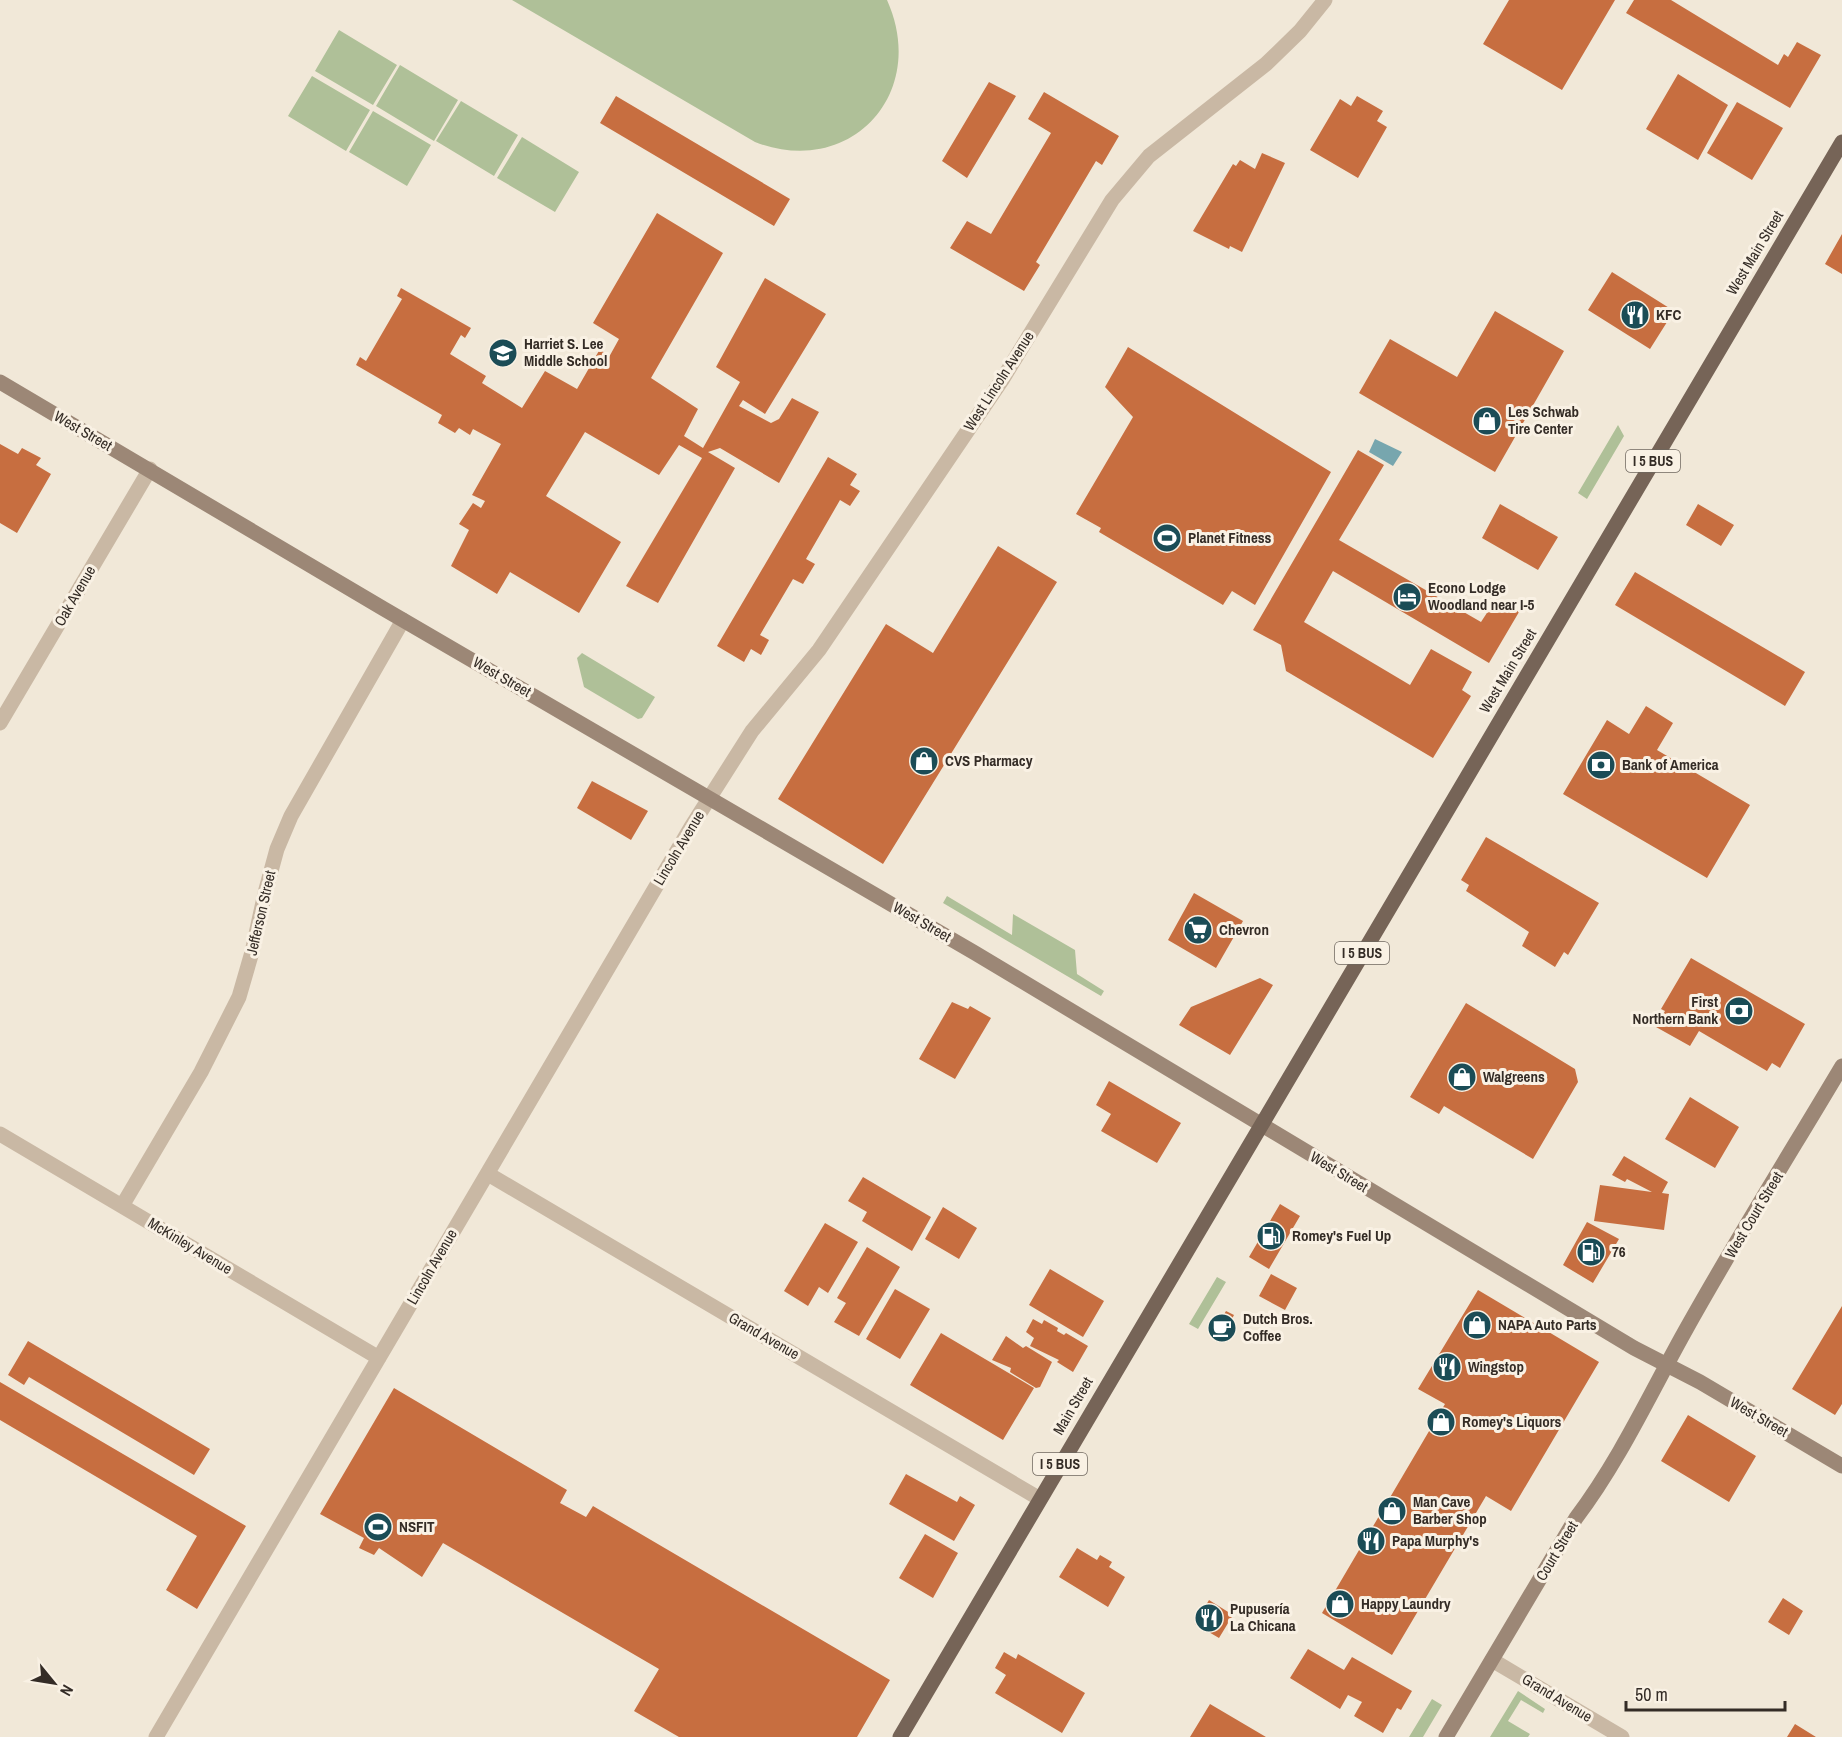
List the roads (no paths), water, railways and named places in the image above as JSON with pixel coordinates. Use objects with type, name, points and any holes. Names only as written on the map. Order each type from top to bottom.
[{"type":"main road","name":"West Main Street","points":[[1260,1125],[1842,142]]},
{"type":"main road","name":"West Street","points":[[0,382],[403,620],[975,952],[1634,1348],[1668,1365],[1842,1466]]},
{"type":"main road","name":"West Court Street","points":[[1668,1365],[1842,1066]]},
{"type":"main road","name":"Main Street","points":[[900,1737],[1260,1125]]},
{"type":"main road","name":"Court Street","points":[[1446,1737],[1576,1518],[1593,1496],[1668,1365]]},
{"type":"street","name":"West Lincoln Avenue","points":[[709,797],[752,731],[819,650],[1002,380],[1112,200],[1149,156],[1266,64],[1300,31],[1325,0]]},
{"type":"street","name":"Oak Avenue","points":[[0,723],[150,469]]},
{"type":"street","name":"Jefferson Street","points":[[122,1206],[201,1072],[239,997],[265,893],[291,816],[403,620]]},
{"type":"street","name":"Lincoln Avenue","points":[[156,1737],[709,797]]},
{"type":"street","name":"McKinley Avenue","points":[[0,1134],[379,1358]]},
{"type":"street","name":"Grand Avenue","points":[[488,1174],[1040,1499]]},
{"type":"street","name":"Grand Avenue","points":[[1492,1660],[1622,1737]]},
{"type":"water","points":[[1375,439],[1402,452],[1393,466],[1369,452]]},
{"type":"place","name":"KFC","points":[[1635,315]]},
{"type":"place","name":"Harriet S. Lee Middle School","points":[[503,353]]},
{"type":"place","name":"Les Schwab Tire Center","points":[[1487,421]]},
{"type":"place","name":"Planet Fitness","points":[[1167,538]]},
{"type":"place","name":"Econo Lodge Woodland near I-5","points":[[1407,597]]},
{"type":"place","name":"CVS Pharmacy","points":[[924,761]]},
{"type":"place","name":"Bank of America","points":[[1601,765]]},
{"type":"place","name":"Chevron","points":[[1198,930]]},
{"type":"place","name":"First Northern Bank","points":[[1739,1011]]},
{"type":"place","name":"Walgreens","points":[[1462,1077]]},
{"type":"place","name":"Romey's Fuel Up","points":[[1271,1236]]},
{"type":"place","name":"76","points":[[1591,1252]]},
{"type":"place","name":"NAPA Auto Parts","points":[[1477,1325]]},
{"type":"place","name":"Dutch Bros. Coffee","points":[[1222,1328]]},
{"type":"place","name":"Wingstop","points":[[1447,1367]]},
{"type":"place","name":"Romey's Liquors","points":[[1441,1422]]},
{"type":"place","name":"Man Cave Barber Shop","points":[[1392,1511]]},
{"type":"place","name":"NSFIT","points":[[378,1527]]},
{"type":"place","name":"Papa Murphy's","points":[[1371,1541]]},
{"type":"place","name":"Happy Laundry","points":[[1340,1604]]},
{"type":"place","name":"Pupusería La Chicana","points":[[1209,1618]]}]
